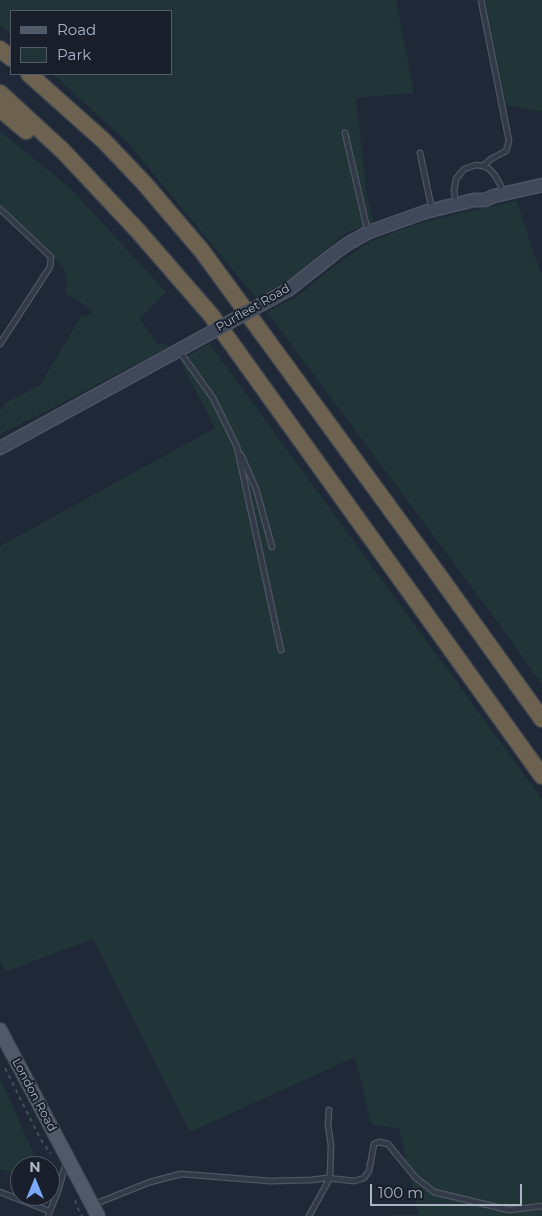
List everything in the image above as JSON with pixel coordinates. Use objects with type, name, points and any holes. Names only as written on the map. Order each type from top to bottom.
[{"type":"highway","points":[[0,49],[10,57]]},
{"type":"highway","points":[[31,75],[104,141],[144,183],[202,251],[542,719]]},
{"type":"highway","points":[[0,93],[64,151],[138,230],[211,315],[542,776]]},
{"type":"highway","points":[[0,109],[38,141],[64,151]]},
{"type":"main road","name":"London Road","points":[[0,1030],[95,1211]]},
{"type":"street","name":"Purfleet Road","points":[[0,448],[288,290],[335,252],[369,232],[432,210],[474,200],[485,200],[494,196],[542,185]]},
{"type":"lane","points":[[481,0],[509,141],[506,151],[483,166]]},
{"type":"lane","points":[[345,133],[369,232]]},
{"type":"lane","points":[[420,153],[432,210]]},
{"type":"lane","points":[[456,204],[454,196],[455,184],[459,174],[464,169],[476,165],[488,168],[494,174],[501,186],[502,194]]},
{"type":"lane","points":[[0,209],[51,257],[50,267],[0,344]]},
{"type":"lane","points":[[179,350],[214,398],[256,489],[272,547]]},
{"type":"lane","points":[[237,447],[281,650]]},
{"type":"lane","points":[[309,1216],[330,1178],[329,1110]]},
{"type":"lane","points":[[95,1211],[150,1182],[181,1174],[270,1182],[330,1178],[354,1181],[364,1178],[369,1171],[374,1144],[379,1142],[388,1144],[415,1177],[434,1192],[509,1210],[542,1206]]},
{"type":"lane","points":[[35,1206],[48,1213],[58,1191],[68,1160]]},
{"type":"path","points":[[4,1066],[41,1140],[52,1156]]},
{"type":"path","points":[[76,1200],[77,1207],[82,1216]]},
{"type":"green space","points":[[0,0],[396,0],[414,93],[356,98],[367,197],[374,222],[346,233],[285,283],[256,298],[128,143],[54,75],[172,75],[172,10],[10,10],[10,34],[0,25]]},
{"type":"green space","points":[[483,0],[542,0],[542,112],[505,105]]},
{"type":"green space","points":[[0,131],[70,188],[166,292],[140,319],[157,343],[170,346],[0,434],[0,411],[5,403],[40,385],[82,315],[87,317],[92,310],[65,293],[67,281],[62,265],[0,204]]},
{"type":"green space","points":[[517,201],[540,272],[542,272],[542,685],[502,628],[267,312],[299,295],[334,266],[369,242],[411,226]]},
{"type":"green space","points":[[209,343],[542,799],[542,1216],[373,1216],[419,1214],[399,1129],[371,1124],[355,1057],[190,1132],[93,939],[5,972],[0,961],[0,546],[215,428],[180,361]]},
{"type":"green space","points":[[0,1078],[35,1156],[10,1156],[10,1172],[0,1169]]}]
